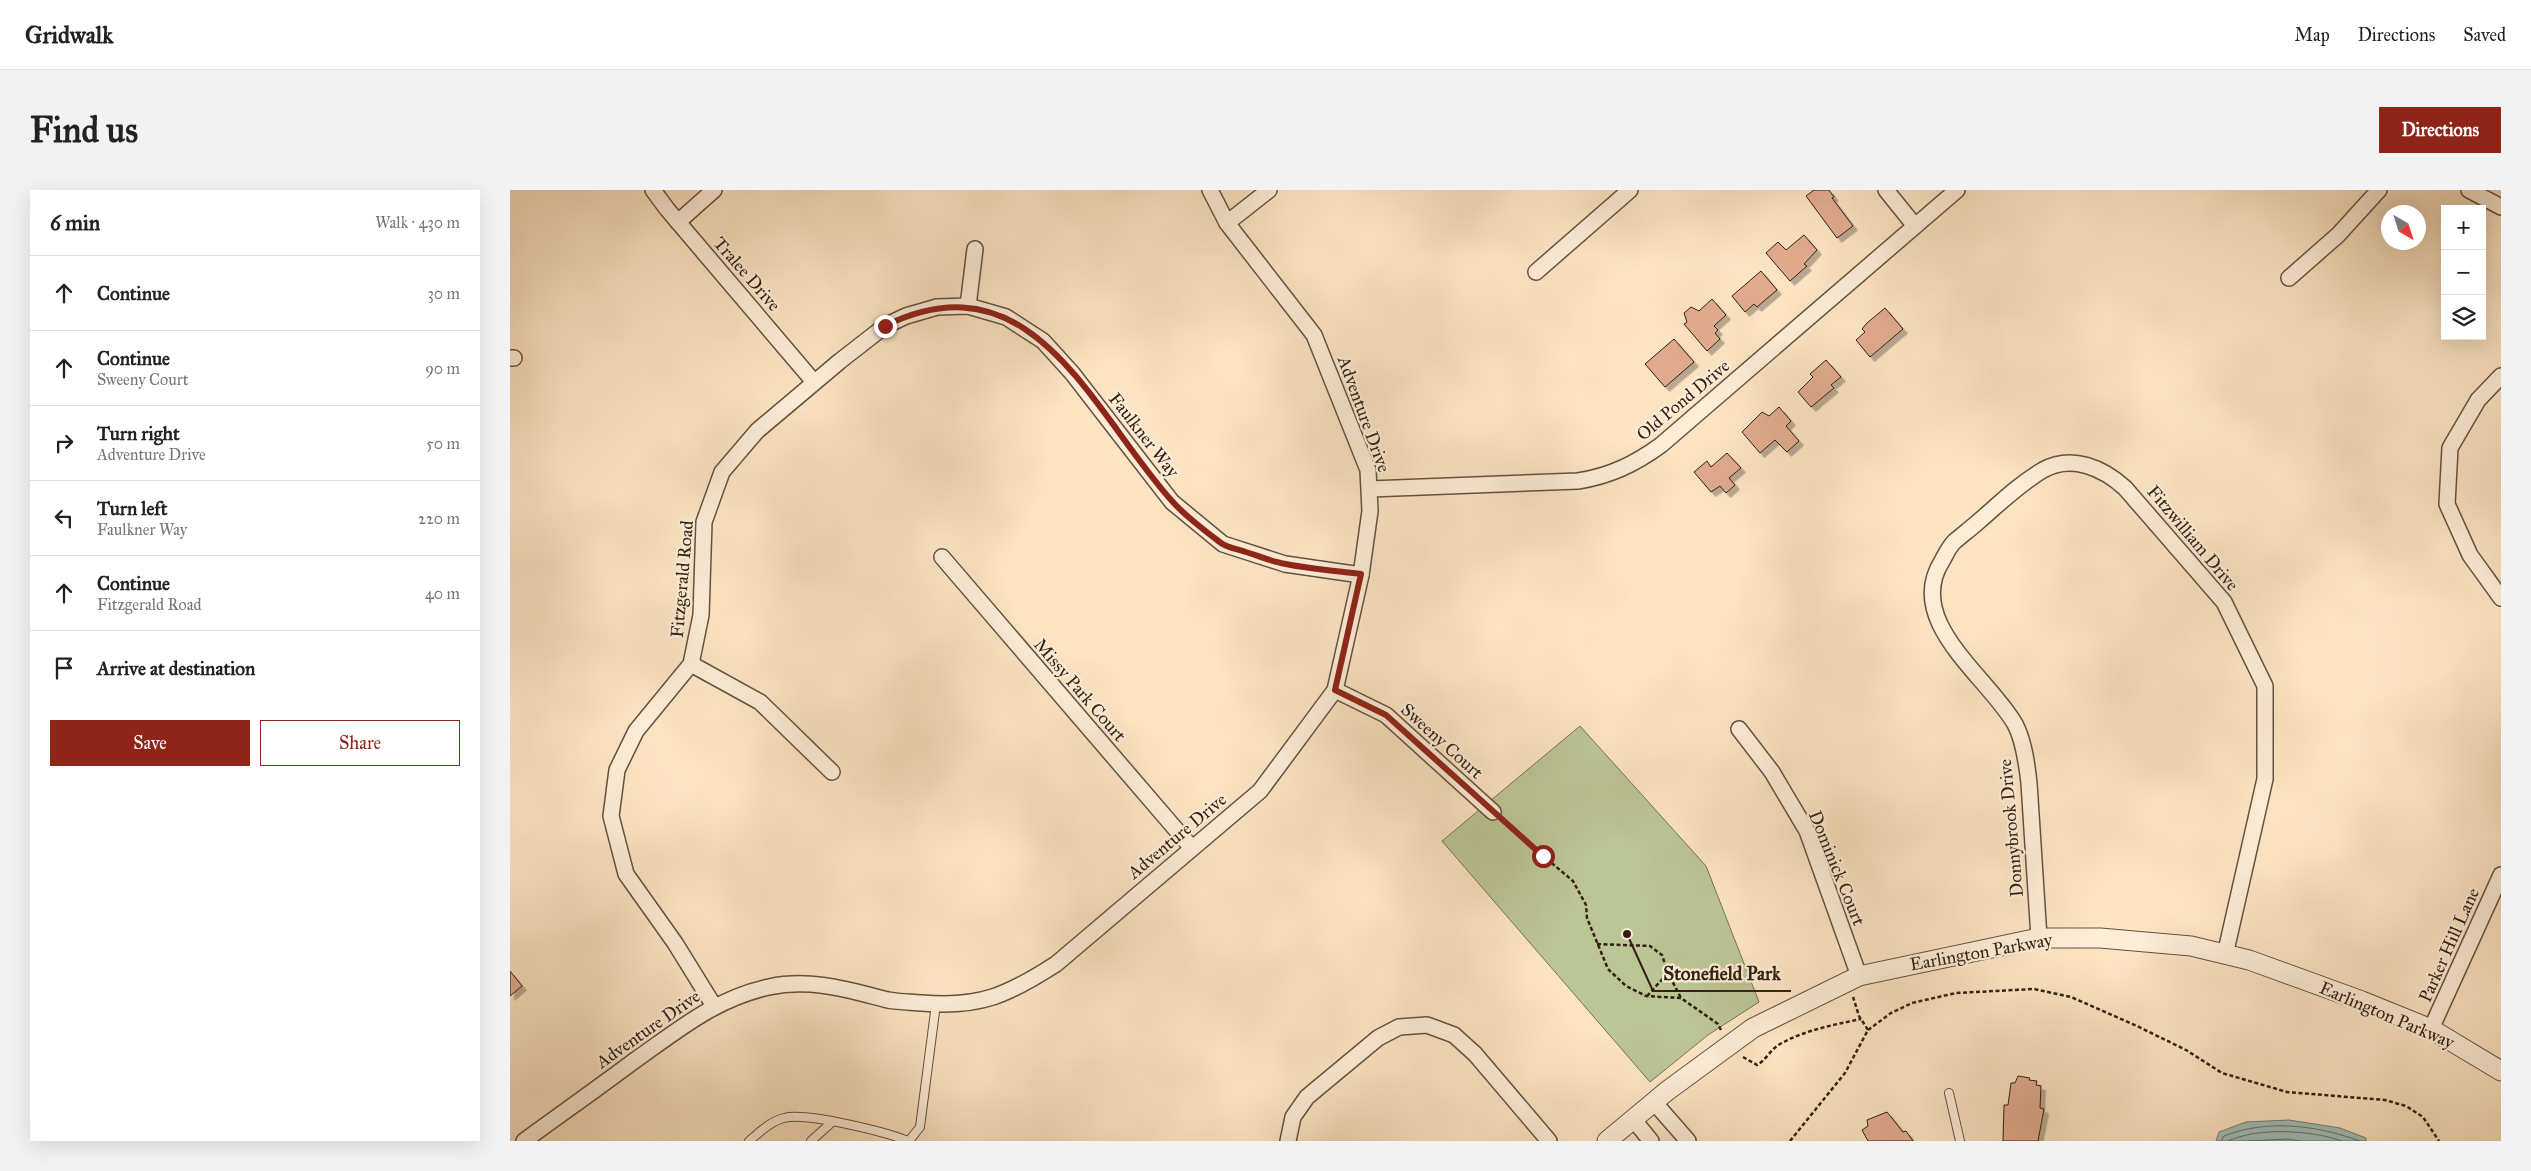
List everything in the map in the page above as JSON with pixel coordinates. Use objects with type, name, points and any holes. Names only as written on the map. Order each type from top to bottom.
[{"type":"street","name":"Tralee Drive","points":[[653,190],[814,382]]},
{"type":"street","points":[[678,222],[714,190]]},
{"type":"street","name":"Adventure Drive","points":[[524,1141],[714,1006],[768,987],[806,983],[839,986],[890,1000],[936,1004],[976,1003],[1004,994],[1030,981],[1056,964],[1191,847],[1260,791],[1335,690],[1361,574],[1370,511],[1368,470],[1314,335],[1227,223],[1210,190]]},
{"type":"street","points":[[1227,223],[1269,190]]},
{"type":"street","points":[[1536,272],[1630,190]]},
{"type":"street","points":[[1886,190],[1915,226]]},
{"type":"street","name":"Old Pond Drive","points":[[1370,489],[1578,480],[1600,477],[1622,469],[1662,445],[1957,190]]},
{"type":"street","points":[[2289,278],[2345,229],[2380,190]]},
{"type":"street","points":[[2469,190],[2501,207]]},
{"type":"street","points":[[968,306],[975,249]]},
{"type":"street","name":"Fitzgerald Road","points":[[714,1006],[675,943],[626,874],[611,816],[617,770],[636,731],[691,664],[701,615],[704,522],[722,472],[757,431],[866,339],[906,316],[937,307],[968,306]]},
{"type":"street","name":"Faulkner Way","points":[[968,306],[1006,317],[1043,341],[1072,373],[1172,502],[1223,544],[1285,564],[1361,574]]},
{"type":"street","points":[[2501,376],[2478,400],[2450,448],[2447,504],[2470,555],[2501,598]]},
{"type":"street","name":"Donnybrook Drive","points":[[2039,938],[2029,783],[2026,762],[2016,726],[1996,696],[1950,644],[1933,614],[1933,575],[1953,543],[2028,478],[2046,468],[2061,464],[2079,463]]},
{"type":"street","name":"Fitzwilliam Drive","points":[[2079,463],[2096,467],[2125,488],[2224,602],[2265,686],[2265,779],[2225,954]]},
{"type":"street","name":"Missy Park Court","points":[[942,557],[1191,847]]},
{"type":"street","points":[[691,664],[760,702],[832,772]]},
{"type":"street","name":"Sweeny Court","points":[[1335,690],[1386,715],[1493,812]]},
{"type":"street","name":"Dominick Court","points":[[1739,728],[1772,772],[1806,831],[1853,978]]},
{"type":"street","name":"Parker Hill Lane","points":[[2431,1029],[2501,875]]},
{"type":"street","name":"Earlington Parkway","points":[[1607,1141],[1654,1102],[1753,1028],[1853,978],[2039,938],[2110,938],[2191,946],[2249,960],[2362,1001],[2431,1029],[2501,1071]]},
{"type":"street","points":[[1288,1141],[1293,1117],[1307,1097],[1378,1038],[1399,1027],[1427,1025],[1454,1034],[1475,1054],[1549,1141]]},
{"type":"street","points":[[1654,1102],[1688,1141]]},
{"type":"street","points":[[1633,1119],[1651,1141]]},
{"type":"lane","points":[[749,1141],[766,1126],[784,1118],[799,1116],[886,1132],[909,1141],[920,1126],[936,1004]]},
{"type":"lane","points":[[1949,1093],[1960,1141]]},
{"type":"lane","points":[[811,1141],[831,1123]]},
{"type":"path","points":[[1493,812],[1573,880],[1586,905],[1587,918],[1608,969],[1626,986],[1646,996],[1681,998]]},
{"type":"path","points":[[1597,944],[1650,946],[1662,955],[1668,973],[1681,998],[1718,1024],[1730,1045],[1748,1062],[1757,1065],[1777,1046],[1795,1037],[1822,1028],[1861,1019]]},
{"type":"path","points":[[1646,996],[1668,973]]},
{"type":"path","points":[[1853,978],[1861,1019],[1868,1030]]},
{"type":"path","points":[[1790,1141],[1845,1073],[1868,1030],[1891,1013],[1912,1003],[1956,993],[2034,989],[2072,997],[2138,1026],[2186,1050],[2222,1073],[2286,1092],[2385,1100],[2406,1106],[2423,1117],[2439,1141]]},
{"type":"green space","points":[[1580,726],[1706,866],[1759,1002],[1708,1035],[1650,1082],[1442,841]]},
{"type":"water","points":[[2289,1120],[2340,1128],[2366,1138],[2366,1141],[2216,1141],[2219,1132],[2246,1122]]},
{"type":"building","points":[[1814,190],[1829,190],[1834,197],[1832,198],[1853,226],[1837,238],[1806,196]]},
{"type":"building","points":[[1804,235],[1817,250],[1804,264],[1807,266],[1790,281],[1766,253],[1778,242],[1786,250]]},
{"type":"building","points":[[1761,271],[1777,290],[1757,307],[1754,304],[1745,312],[1732,296]]},
{"type":"building","points":[[1712,299],[1726,315],[1714,326],[1718,330],[1715,333],[1720,339],[1707,351],[1684,324],[1687,322],[1684,313],[1691,307],[1699,311]]},
{"type":"building","points":[[1885,308],[1903,329],[1870,357],[1856,340],[1865,332],[1862,329],[1867,323]]},
{"type":"building","points":[[1674,339],[1694,362],[1665,387],[1645,364]]},
{"type":"building","points":[[1826,360],[1841,377],[1831,385],[1834,388],[1811,407],[1798,392],[1813,377],[1810,374]]},
{"type":"building","points":[[1779,407],[1791,421],[1786,426],[1799,441],[1787,452],[1775,440],[1760,453],[1742,432],[1762,412],[1769,416]]},
{"type":"building","points":[[1727,453],[1741,468],[1729,478],[1735,485],[1726,493],[1720,486],[1711,492],[1694,472],[1707,461],[1711,467]]},
{"type":"building","points":[[510,971],[522,986],[510,996]]},
{"type":"building","points":[[2018,1076],[2037,1081],[2036,1085],[2041,1086],[2040,1108],[2044,1109],[2038,1141],[2003,1141],[2004,1105],[2008,1105],[2011,1083],[2015,1083]]},
{"type":"building","points":[[1887,1112],[1913,1141],[1868,1141],[1862,1130],[1868,1126],[1867,1120]]},
{"type":"place","name":"Stonefield Park","points":[[1627,934]]},
{"type":"route","points":[[885,326],[906,316],[937,307],[968,306],[1006,317],[1043,341],[1072,373],[1172,502],[1223,544],[1285,564],[1361,574],[1335,690],[1386,715],[1543,856]]}]
